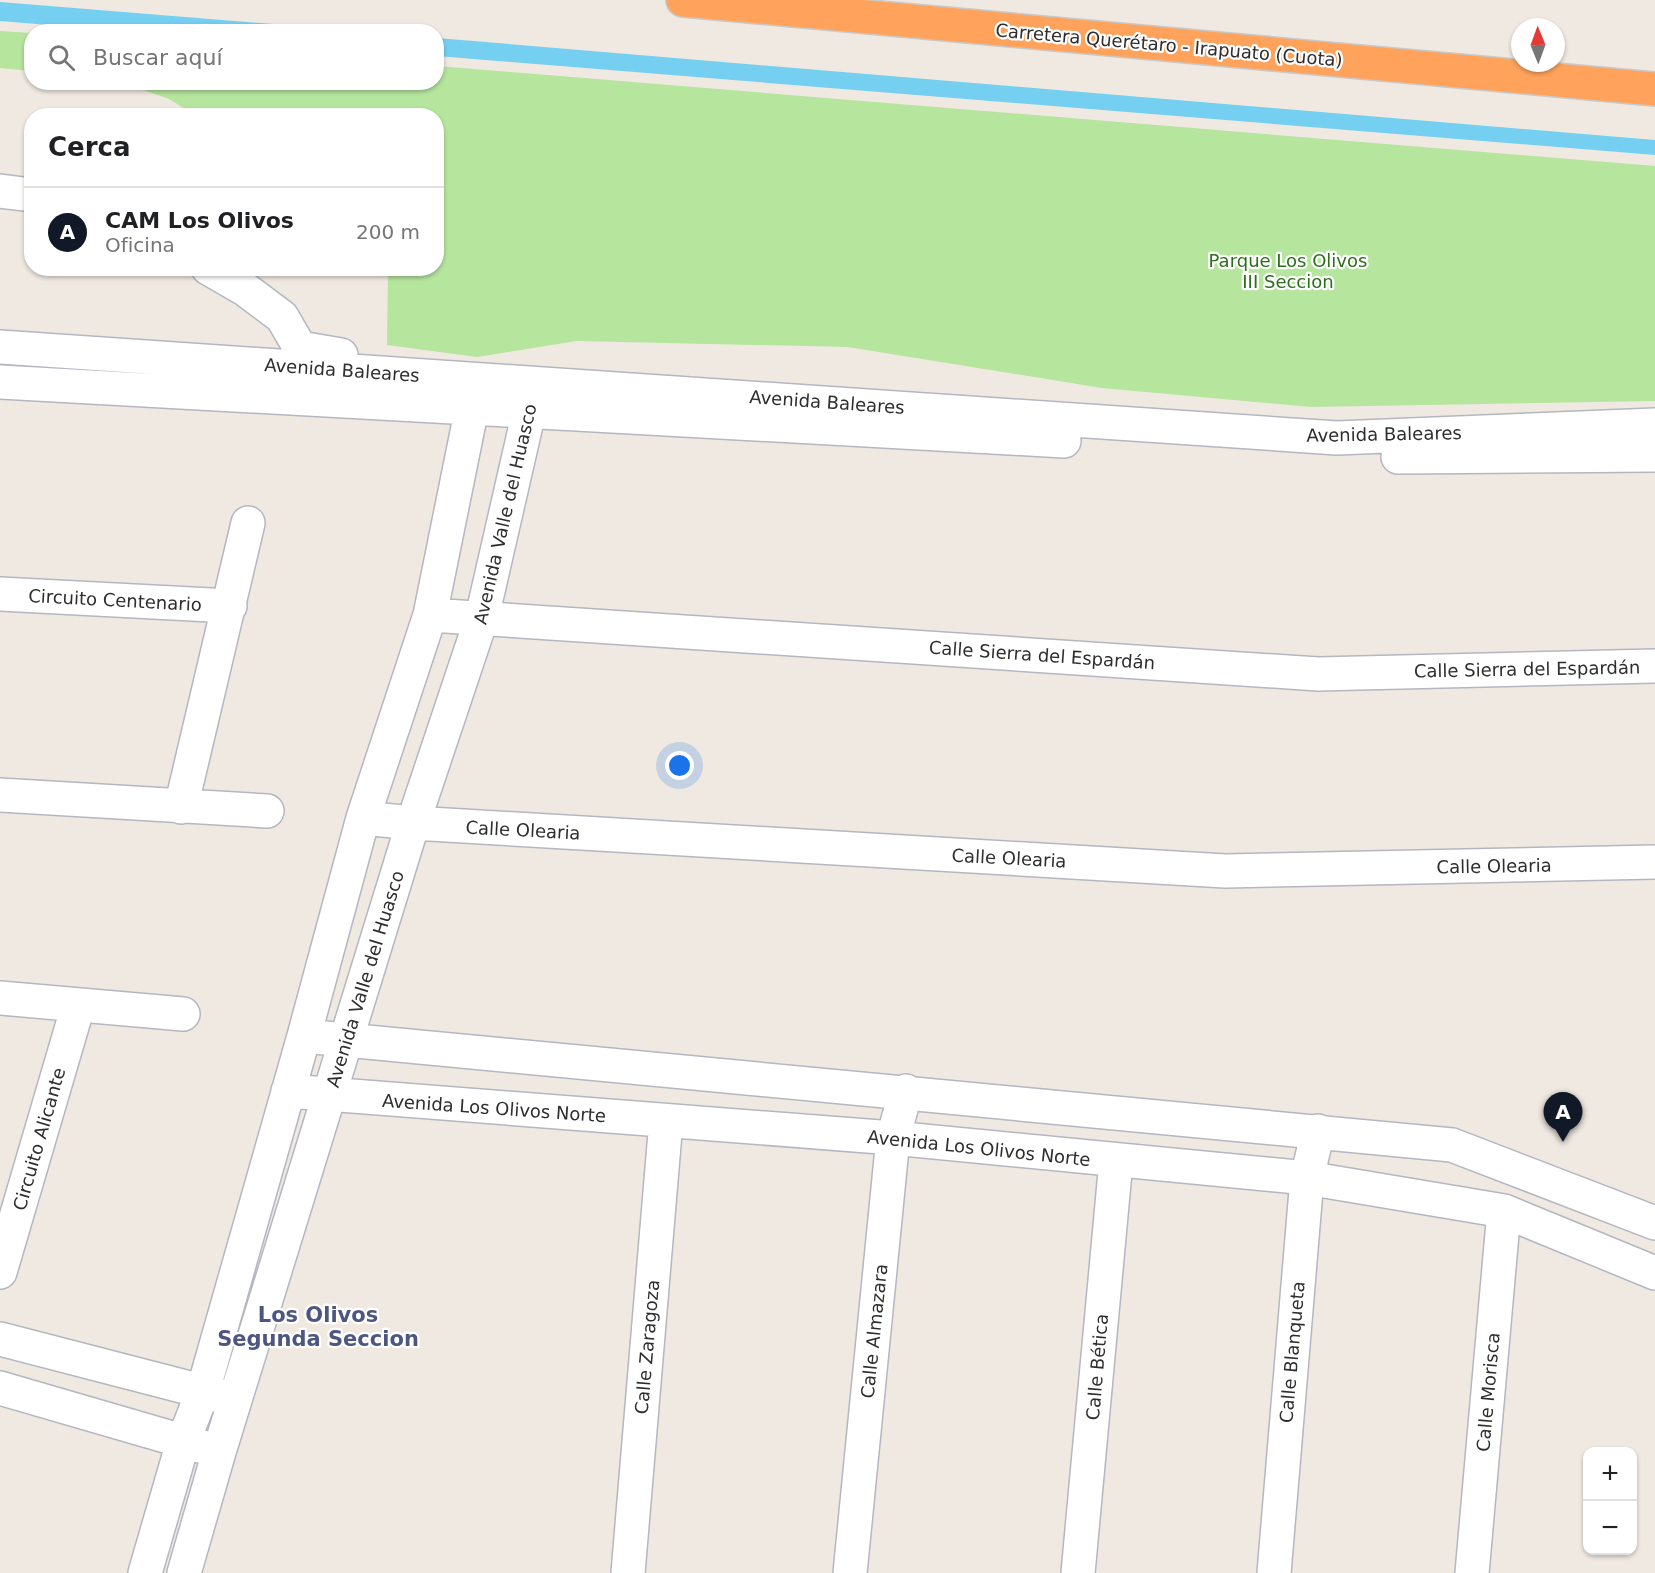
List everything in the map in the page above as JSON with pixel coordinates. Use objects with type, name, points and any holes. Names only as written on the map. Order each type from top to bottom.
[{"type":"highway","name":"Carretera Querétaro - Irapuato (Cuota)","points":[[683,0],[1655,89]]},
{"type":"street","points":[[0,191],[24,194]]},
{"type":"street","points":[[145,1573],[183,1442],[202,1392],[304,1036],[363,818],[430,615],[475,395],[300,348],[282,317],[246,290],[222,276]]},
{"type":"street","name":"Avenida Baleares","points":[[0,347],[475,395]]},
{"type":"street","name":"Avenida Baleares","points":[[0,382],[532,396],[1337,438],[1655,424]]},
{"type":"street","name":"Avenida Baleares","points":[[532,396],[1339,457],[1655,455]]},
{"type":"street","name":"Avenida Valle del Huasco","points":[[184,1573],[219,1452],[413,823],[482,617],[532,396]]},
{"type":"street","name":"Circuito Centenario","points":[[181,807],[248,523]]},
{"type":"street","name":"Circuito Centenario","points":[[0,594],[230,606]]},
{"type":"street","name":"Calle Sierra del Espardán","points":[[430,615],[1318,674],[1655,666]]},
{"type":"street","points":[[0,795],[267,811]]},
{"type":"street","name":"Calle Olearia","points":[[363,818],[413,823],[1225,871],[1655,862]]},
{"type":"street","points":[[0,998],[183,1014]]},
{"type":"street","name":"Circuito Alicante","points":[[0,1272],[78,1006]]},
{"type":"street","points":[[304,1036],[906,1091],[1452,1145],[1655,1223]]},
{"type":"street","name":"Avenida Los Olivos Norte","points":[[288,1091],[893,1138],[1307,1178],[1504,1211],[1655,1273]]},
{"type":"street","name":"Calle Almazara","points":[[850,1573],[893,1138],[906,1091]]},
{"type":"street","name":"Calle Zaragoza","points":[[628,1573],[666,1121]]},
{"type":"street","name":"Calle Blanqueta","points":[[1274,1573],[1307,1178],[1317,1131]]},
{"type":"street","name":"Calle Bética","points":[[1078,1573],[1116,1161]]},
{"type":"street","name":"Calle Morisca","points":[[1473,1573],[1504,1211]]},
{"type":"street","points":[[0,1339],[235,1400]]},
{"type":"street","points":[[0,1388],[219,1452]]},
{"type":"green space","points":[[0,31],[24,33],[24,70],[0,68]]},
{"type":"green space","name":"Parque Los Olivos III Seccion","points":[[444,67],[1655,166],[1655,401],[1311,407],[1102,388],[848,347],[577,341],[477,357],[387,345],[388,276],[444,276],[444,108],[184,108],[169,99],[143,90],[444,90]]},
{"type":"water","points":[[0,2],[272,24],[37,24],[0,21]]},
{"type":"water","points":[[444,39],[1655,140],[1655,155],[444,57]]},
{"type":"place","name":"CAM Los Olivos","points":[[1563,1142]]},
{"type":"district","name":"Los Olivos Segunda Seccion","points":[[318,1327]]}]
